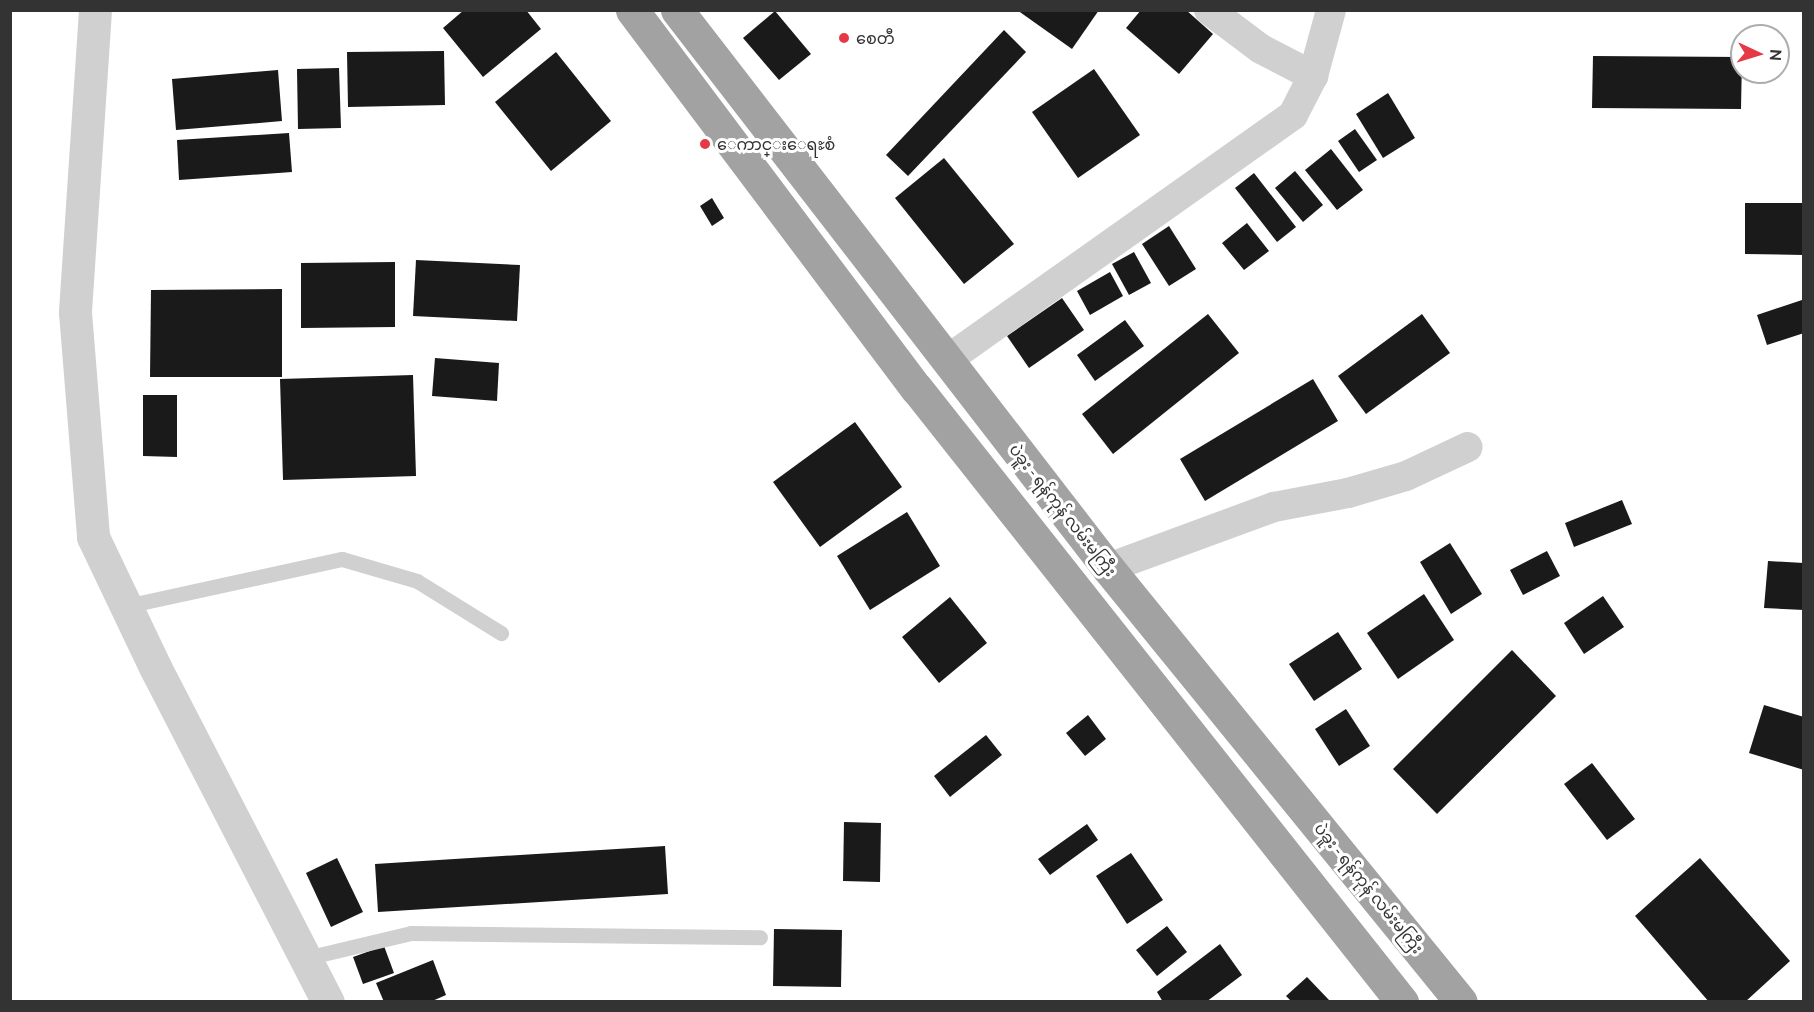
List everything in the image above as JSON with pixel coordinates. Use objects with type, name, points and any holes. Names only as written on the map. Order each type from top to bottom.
[{"type":"highway","points":[[632,10],[917,389],[1402,1002]]},
{"type":"highway","name":"ပဲခူး - ရန်ကုန် လမ်းမကြီး","points":[[677,10],[1108,568],[1461,1002]]},
{"type":"street","points":[[95,10],[75,312],[93,537],[328,1002]]},
{"type":"street","points":[[1209,10],[1261,50],[1313,76]]},
{"type":"street","points":[[947,360],[1293,115],[1313,76],[1331,10]]},
{"type":"street","points":[[1108,568],[1264,510],[1348,493],[1406,476],[1468,447]]},
{"type":"lane","points":[[126,606],[342,559],[417,581],[501,633]]},
{"type":"lane","points":[[306,958],[411,933],[760,937]]},
{"type":"building","points":[[464,10],[526,10],[541,29],[483,77],[443,28]]},
{"type":"building","points":[[1017,10],[1099,10],[1072,49]]},
{"type":"building","points":[[1141,10],[1186,10],[1213,34],[1179,74],[1126,28]]},
{"type":"building","points":[[775,11],[811,54],[779,80],[743,38]]},
{"type":"building","points":[[1004,30],[1026,52],[908,176],[886,155]]},
{"type":"building","points":[[444,51],[445,105],[348,107],[347,52]]},
{"type":"building","points":[[556,52],[611,121],[551,171],[495,102]]},
{"type":"building","points":[[1593,56],[1730,57],[1730,84],[1741,84],[1741,109],[1592,108]]},
{"type":"building","points":[[339,68],[341,128],[298,129],[297,69]]},
{"type":"building","points":[[1094,69],[1140,135],[1078,178],[1032,112]]},
{"type":"building","points":[[278,70],[282,121],[176,130],[172,79]]},
{"type":"building","points":[[1388,93],[1415,138],[1383,158],[1356,114]]},
{"type":"building","points":[[1355,129],[1377,160],[1359,172],[1338,141]]},
{"type":"building","points":[[289,133],[292,172],[179,180],[177,140]]},
{"type":"building","points":[[1331,149],[1363,190],[1337,210],[1305,170]]},
{"type":"building","points":[[944,158],[1014,244],[964,284],[895,198]]},
{"type":"building","points":[[1295,171],[1323,205],[1303,222],[1275,188]]},
{"type":"building","points":[[1254,173],[1296,227],[1277,242],[1235,188]]},
{"type":"building","points":[[712,198],[724,218],[712,226],[700,206]]},
{"type":"building","points":[[1745,203],[1804,203],[1804,255],[1745,254]]},
{"type":"building","points":[[1247,223],[1269,251],[1244,270],[1222,243]]},
{"type":"building","points":[[1169,226],[1196,269],[1169,286],[1142,244]]},
{"type":"building","points":[[1134,252],[1151,283],[1129,295],[1112,264]]},
{"type":"building","points":[[416,260],[520,265],[517,321],[413,316]]},
{"type":"building","points":[[395,262],[395,327],[301,328],[301,263]]},
{"type":"building","points":[[1110,272],[1123,296],[1090,315],[1077,291]]},
{"type":"building","points":[[282,289],[282,377],[150,377],[151,290]]},
{"type":"building","points":[[1062,298],[1084,330],[1029,368],[1007,336]]},
{"type":"building","points":[[1802,300],[1804,333],[1767,345],[1757,315]]},
{"type":"building","points":[[1208,314],[1239,353],[1113,454],[1082,414]]},
{"type":"building","points":[[1422,314],[1450,353],[1366,414],[1338,376]]},
{"type":"building","points":[[1125,320],[1144,346],[1095,381],[1077,355]]},
{"type":"building","points":[[435,358],[499,363],[497,401],[432,396]]},
{"type":"building","points":[[413,375],[416,476],[283,480],[280,379]]},
{"type":"building","points":[[1313,379],[1338,421],[1205,501],[1180,459]]},
{"type":"building","points":[[143,395],[177,395],[177,457],[143,456]]},
{"type":"building","points":[[855,422],[902,487],[820,547],[773,482]]},
{"type":"building","points":[[1622,500],[1632,524],[1574,547],[1565,523]]},
{"type":"building","points":[[907,512],[940,566],[870,610],[837,556]]},
{"type":"building","points":[[1450,543],[1482,594],[1451,614],[1420,562]]},
{"type":"building","points":[[1547,551],[1560,576],[1523,595],[1510,570]]},
{"type":"building","points":[[1768,561],[1804,563],[1804,610],[1764,608]]},
{"type":"building","points":[[1424,594],[1454,640],[1398,679],[1367,633]]},
{"type":"building","points":[[1603,596],[1624,627],[1584,654],[1564,623]]},
{"type":"building","points":[[950,597],[987,643],[939,683],[902,637]]},
{"type":"building","points":[[1338,632],[1362,669],[1314,701],[1289,664]]},
{"type":"building","points":[[1512,650],[1556,696],[1437,814],[1393,769]]},
{"type":"building","points":[[1764,705],[1804,717],[1804,770],[1749,753]]},
{"type":"building","points":[[1346,709],[1370,746],[1339,766],[1315,729]]},
{"type":"building","points":[[1088,715],[1106,739],[1085,756],[1066,733]]},
{"type":"building","points":[[986,735],[1002,755],[950,797],[934,776]]},
{"type":"building","points":[[1592,763],[1635,819],[1607,840],[1564,784]]},
{"type":"building","points":[[844,822],[881,823],[880,882],[843,881]]},
{"type":"building","points":[[1087,824],[1098,840],[1050,875],[1038,859]]},
{"type":"building","points":[[665,846],[668,894],[378,912],[375,864]]},
{"type":"building","points":[[1131,853],[1163,900],[1127,924],[1096,876]]},
{"type":"building","points":[[337,858],[363,912],[331,927],[306,873]]},
{"type":"building","points":[[1700,858],[1790,961],[1745,1002],[1709,1002],[1635,916]]},
{"type":"building","points":[[1167,926],[1187,952],[1157,976],[1136,950]]},
{"type":"building","points":[[774,929],[842,930],[841,987],[773,986]]},
{"type":"building","points":[[1220,944],[1242,975],[1206,1002],[1163,1002],[1157,992]]},
{"type":"building","points":[[384,946],[394,973],[363,984],[353,957]]},
{"type":"building","points":[[433,960],[446,995],[430,1002],[384,1002],[376,983]]},
{"type":"building","points":[[1307,977],[1329,1000],[1328,1002],[1292,1002],[1286,996]]},
{"type":"place","name":"စေတီ","points":[[844,38]]},
{"type":"place","name":"ေကာင္းေရႊစံ","points":[[705,144]]}]
